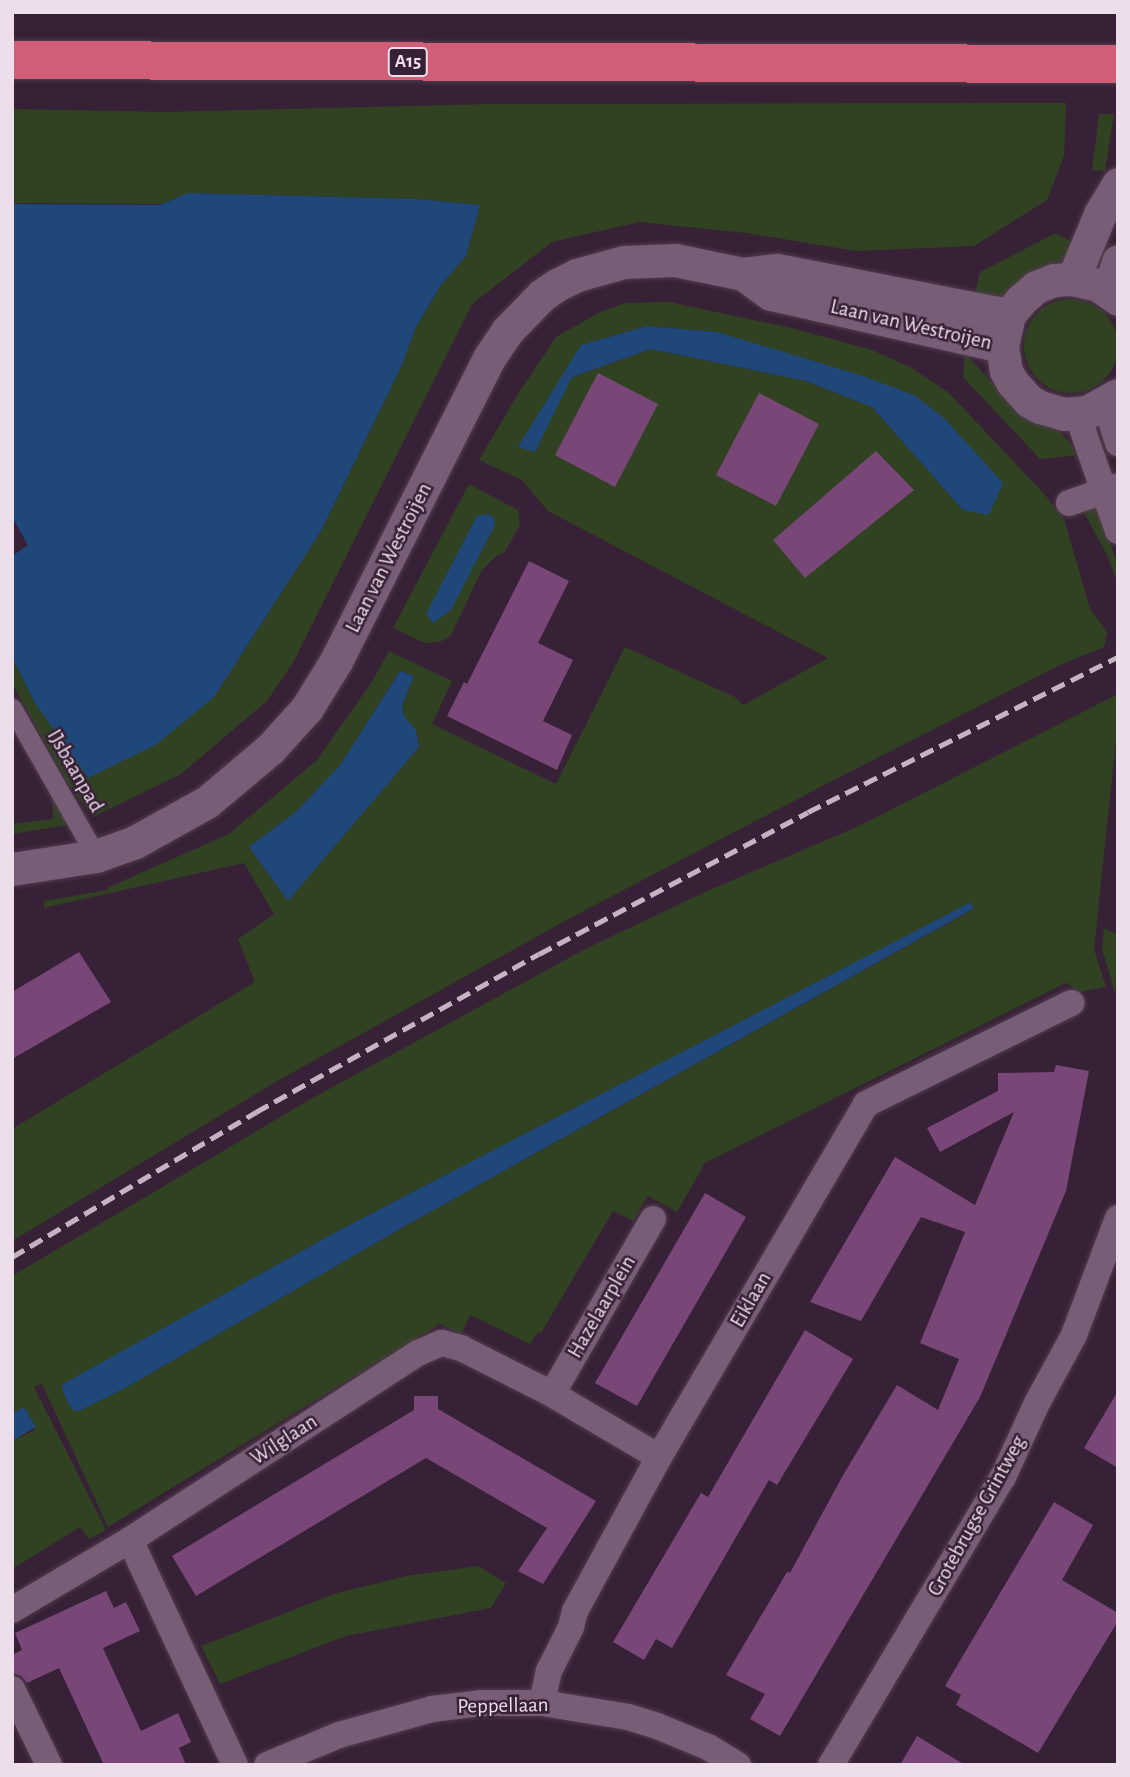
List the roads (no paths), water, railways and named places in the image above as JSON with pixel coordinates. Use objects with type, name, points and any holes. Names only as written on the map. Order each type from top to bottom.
[{"type":"highway","name":"A15","points":[[12,60],[1118,64]]},
{"type":"street","points":[[1073,279],[1100,214],[1118,184]]},
{"type":"street","name":"Laan van Westroijen","points":[[12,869],[96,856],[135,842],[207,802],[270,749],[307,708],[336,661],[489,358],[507,331],[542,295],[577,275],[646,260],[675,260],[743,274],[777,270],[1006,330]]},
{"type":"street","points":[[1100,404],[1052,412],[1029,401],[1006,371],[1006,330],[1021,300],[1036,287],[1054,280],[1073,279],[1098,285],[1115,284]]},
{"type":"street","points":[[1100,404],[1118,443]]},
{"type":"street","points":[[1100,404],[1118,531]]},
{"type":"street","points":[[1069,503],[1111,488]]},
{"type":"street","name":"IJsbaanpad","points":[[12,708],[96,856]]},
{"type":"street","name":"Eiklaan","points":[[542,1703],[549,1671],[571,1627],[575,1611],[659,1458],[866,1104],[1071,1003]]},
{"type":"street","name":"Grotebrugse Grintweg","points":[[831,1765],[1003,1477],[1037,1403],[1074,1335],[1118,1217]]},
{"type":"street","name":"Hazelaarplein","points":[[552,1394],[653,1219]]},
{"type":"street","name":"Wilglaan","points":[[130,1540],[418,1353],[442,1343],[461,1348],[552,1394],[659,1458]]},
{"type":"street","points":[[12,1609],[130,1540],[235,1765]]},
{"type":"street","points":[[12,1689],[49,1765]]},
{"type":"street","name":"Peppellaan","points":[[267,1765],[339,1735],[432,1709],[481,1703],[542,1703],[597,1711],[657,1726],[708,1747],[738,1765]]},
{"type":"water","points":[[188,193],[418,199],[480,205],[466,256],[441,285],[416,327],[402,365],[321,531],[214,697],[157,744],[88,778],[35,703],[12,657],[12,556],[28,545],[12,517],[12,204],[160,205]]},
{"type":"water","points":[[647,326],[717,332],[863,376],[914,395],[945,419],[1003,483],[989,515],[963,510],[872,407],[806,381],[651,349],[572,377],[535,452],[518,447],[581,345]]},
{"type":"water","points":[[488,514],[494,518],[495,525],[451,610],[433,623],[426,614],[477,516]]},
{"type":"water","points":[[400,671],[414,676],[402,706],[404,716],[416,730],[419,747],[288,901],[249,847],[297,811],[341,764]]},
{"type":"water","points":[[971,902],[973,909],[407,1225],[127,1387],[79,1411],[73,1410],[67,1401],[63,1384],[336,1232]]},
{"type":"water","points":[[24,1407],[36,1427],[12,1441],[12,1414]]},
{"type":"railway","points":[[12,1257],[256,1112],[539,954],[808,812],[1118,657]]}]
